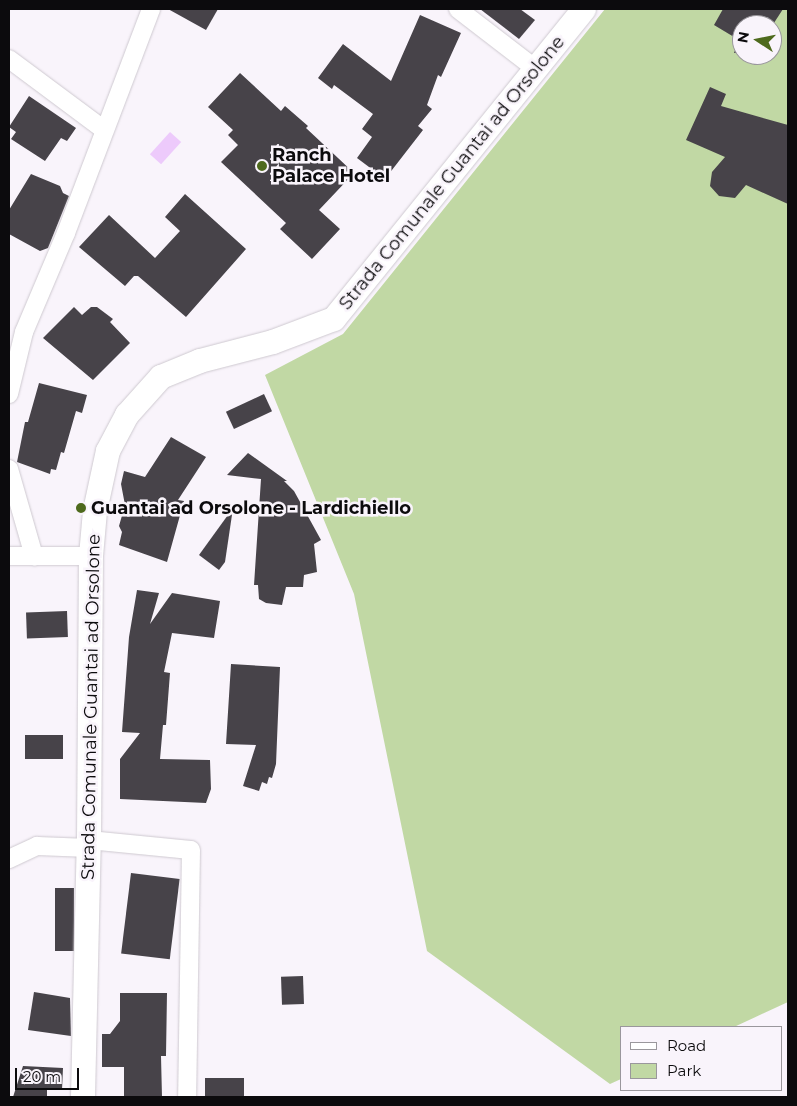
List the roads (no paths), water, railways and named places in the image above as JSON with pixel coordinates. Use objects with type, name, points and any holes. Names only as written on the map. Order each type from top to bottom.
[{"type":"street","points":[[9,394],[24,332],[66,233],[103,128],[151,9]]},
{"type":"street","points":[[458,9],[536,69]]},
{"type":"street","name":"Strada Comunale Guantai ad Orsolone","points":[[83,1097],[89,844],[91,556],[95,511],[108,451],[127,415],[161,377],[200,362],[273,342],[334,319],[584,9]]},
{"type":"street","points":[[9,59],[103,128]]},
{"type":"street","points":[[9,469],[34,556]]},
{"type":"street","points":[[9,556],[91,556]]},
{"type":"street","points":[[9,859],[37,846],[89,844],[191,850],[187,1097]]},
{"type":"place","name":"Ranch Palace Hotel","points":[[262,166]]},
{"type":"place","name":"Guantai ad Orsolone - Lardichiello","points":[[81,508]]}]
